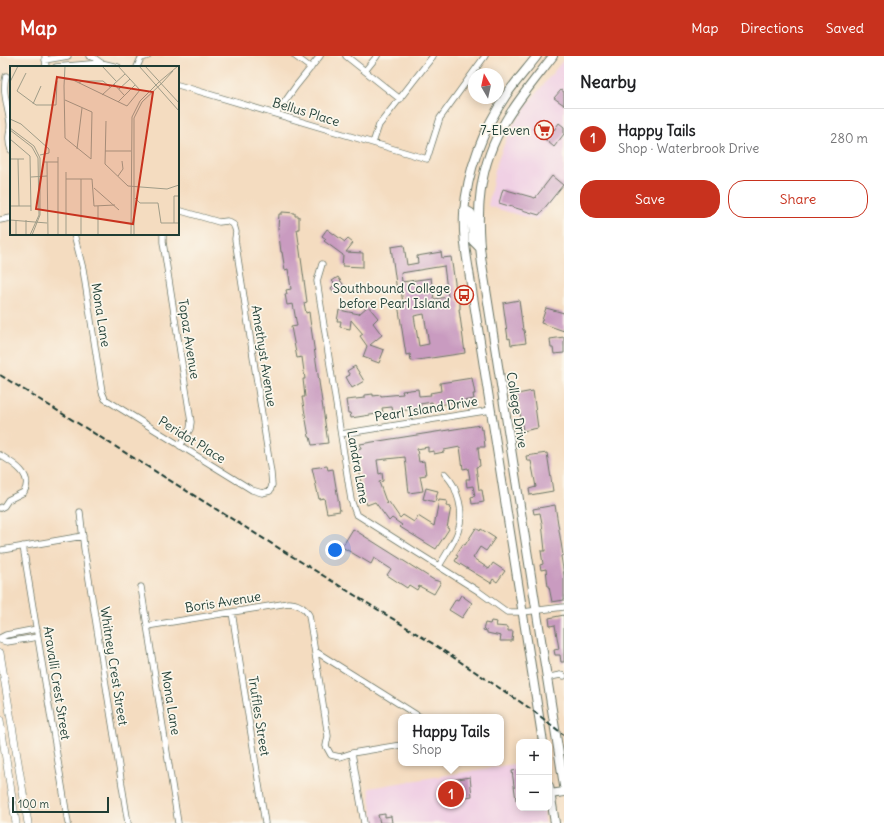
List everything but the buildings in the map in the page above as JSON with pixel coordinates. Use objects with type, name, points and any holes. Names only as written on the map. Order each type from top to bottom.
[{"type":"main road","name":"College Drive","points":[[537,56],[508,92],[482,141],[471,173],[464,209],[464,242],[523,612],[542,739]]},
{"type":"main road","name":"College Drive","points":[[553,56],[518,102],[506,121],[490,154],[481,187],[478,218],[480,248],[564,786]]},
{"type":"main road","points":[[471,173],[484,176]]},
{"type":"main road","points":[[464,209],[471,213],[473,242],[480,248]]},
{"type":"main road","points":[[483,363],[497,358]]},
{"type":"main road","points":[[552,790],[564,792]]},
{"type":"main road","points":[[552,803],[555,823]]},
{"type":"street","points":[[45,58],[68,56]]},
{"type":"street","points":[[89,56],[101,63]]},
{"type":"street","points":[[138,66],[141,58],[148,56]]},
{"type":"street","points":[[295,56],[311,68]]},
{"type":"street","points":[[276,114],[320,56]]},
{"type":"street","points":[[346,56],[400,99]]},
{"type":"street","points":[[365,71],[377,56]]},
{"type":"street","points":[[373,143],[379,125],[433,56]]},
{"type":"street","name":"Bellus Place","points":[[179,85],[427,159],[440,118],[485,56]]},
{"type":"street","points":[[67,66],[101,63],[114,66]]},
{"type":"street","points":[[6,76],[4,86],[9,106],[10,124],[8,140],[10,147]]},
{"type":"street","name":"Amethyst Avenue","points":[[179,210],[219,222],[227,221],[234,224],[236,232],[235,239],[271,473],[272,485],[270,491]]},
{"type":"street","points":[[0,220],[10,218]]},
{"type":"street","name":"Mona Lane","points":[[74,235],[83,269],[102,392],[105,399]]},
{"type":"street","name":"Topaz Avenue","points":[[163,235],[190,422],[190,429],[180,446]]},
{"type":"street","name":"Landra Lane","points":[[322,264],[317,281],[351,500],[356,514],[478,590],[507,612],[536,611],[564,607]]},
{"type":"street","name":"Peridot Place","points":[[105,399],[252,490],[262,493],[270,491]]},
{"type":"street","name":"Pearl Island Drive","points":[[341,434],[490,410]]},
{"type":"street","points":[[0,455],[20,470],[26,477],[27,485],[24,492],[8,500],[4,506],[0,508]]},
{"type":"street","points":[[439,566],[458,535],[462,518],[454,485],[445,474]]},
{"type":"street","points":[[1,499],[8,500]]},
{"type":"street","name":"Whitney Crest Street","points":[[80,512],[128,823]]},
{"type":"street","points":[[2,550],[83,536]]},
{"type":"street","name":"Aravalli Crest Street","points":[[23,546],[68,823]]},
{"type":"street","name":"Mona Lane","points":[[141,587],[178,823]]},
{"type":"street","name":"Boris Avenue","points":[[147,626],[295,603],[302,606],[309,616],[315,651]]},
{"type":"street","name":"Truffles Street","points":[[232,612],[265,823]]},
{"type":"street","points":[[37,629],[6,634],[0,639],[7,642],[38,637]]},
{"type":"street","points":[[315,651],[415,714]]},
{"type":"street","points":[[315,651],[328,736],[326,746],[331,754],[340,757],[352,753],[398,745]]},
{"type":"street","points":[[0,653],[28,823]]},
{"type":"street","points":[[546,678],[564,676]]},
{"type":"street","points":[[0,720],[16,823]]},
{"type":"street","points":[[352,753],[364,823]]},
{"type":"shaded area","points":[[564,59],[564,187],[536,220],[488,206],[496,165],[510,130],[530,101]]},
{"type":"shaded area","points":[[516,764],[516,811],[544,811],[545,823],[374,823],[369,788]]},
{"type":"railway","points":[[0,375],[435,645],[531,709],[564,735]]},
{"type":"place","name":"7-Eleven","points":[[544,130]]},
{"type":"place","name":"Southbound College before Pearl Island","points":[[464,295]]},
{"type":"place","name":"Happy Tails","points":[[451,794]]}]
